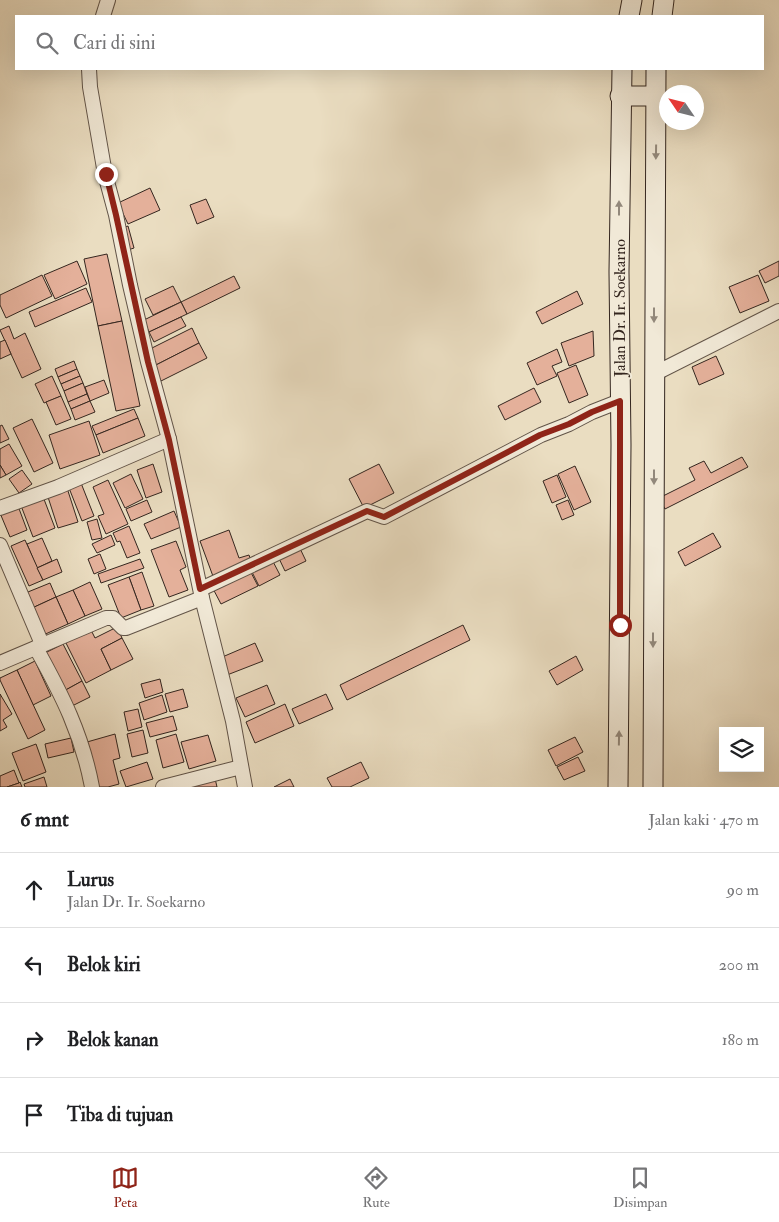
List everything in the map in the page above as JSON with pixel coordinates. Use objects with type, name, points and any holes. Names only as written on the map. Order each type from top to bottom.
[{"type":"main road","points":[[629,15],[632,0]]},
{"type":"main road","points":[[662,15],[664,0]]},
{"type":"main road","name":"Jalan Dr. Ir. Soekarno","points":[[618,787],[620,401],[618,272],[622,70]]},
{"type":"main road","points":[[652,787],[660,371],[656,70]]},
{"type":"main road","points":[[620,96],[655,96]]},
{"type":"street","points":[[103,15],[108,0]]},
{"type":"street","points":[[89,70],[90,87],[106,174],[148,362],[169,440],[201,594],[233,721],[245,787]]},
{"type":"street","points":[[660,371],[779,311]]},
{"type":"street","points":[[0,663],[110,618],[113,618],[123,628],[126,628],[201,594],[367,511],[384,517],[540,435],[620,401]]},
{"type":"street","points":[[0,508],[58,487],[169,440]]},
{"type":"street","points":[[0,545],[39,646],[84,748],[92,787]]},
{"type":"street","points":[[163,787],[241,767]]},
{"type":"building","points":[[150,188],[160,210],[128,224],[118,203]]},
{"type":"building","points":[[206,199],[214,217],[197,224],[190,205]]},
{"type":"building","points":[[128,226],[134,248],[125,251],[120,229]]},
{"type":"building","points":[[107,254],[122,321],[98,326],[84,259]]},
{"type":"building","points":[[77,261],[87,284],[55,299],[44,275]]},
{"type":"building","points":[[779,261],[779,276],[765,283],[759,271]]},
{"type":"building","points":[[42,275],[52,296],[6,318],[0,305],[0,295]]},
{"type":"building","points":[[758,275],[769,301],[740,313],[729,287]]},
{"type":"building","points":[[234,276],[240,288],[187,314],[181,302]]},
{"type":"building","points":[[173,286],[181,302],[153,315],[145,299]]},
{"type":"building","points":[[86,288],[92,302],[35,327],[29,312]]},
{"type":"building","points":[[577,291],[583,304],[542,324],[536,312]]},
{"type":"building","points":[[181,302],[187,314],[149,332],[144,320]]},
{"type":"building","points":[[181,317],[186,326],[154,342],[149,332]]},
{"type":"building","points":[[122,321],[140,406],[116,411],[98,326]]},
{"type":"building","points":[[9,326],[14,339],[25,333],[41,369],[22,378],[0,330]]},
{"type":"building","points":[[192,328],[199,343],[154,366],[146,351]]},
{"type":"building","points":[[593,331],[594,356],[569,366],[561,343]]},
{"type":"building","points":[[5,340],[11,354],[0,359],[0,342]]},
{"type":"building","points":[[199,343],[207,358],[161,381],[154,366]]},
{"type":"building","points":[[557,349],[562,362],[552,366],[557,376],[537,385],[527,363]]},
{"type":"building","points":[[716,356],[724,374],[699,385],[692,367]]},
{"type":"building","points":[[74,361],[77,369],[58,377],[55,369]]},
{"type":"building","points":[[576,365],[588,395],[569,403],[557,373]]},
{"type":"building","points":[[77,369],[80,376],[61,384],[58,377]]},
{"type":"building","points":[[52,376],[61,396],[44,403],[35,384]]},
{"type":"building","points":[[80,376],[83,383],[64,391],[61,384]]},
{"type":"building","points":[[104,380],[109,393],[90,401],[85,387]]},
{"type":"building","points":[[83,383],[87,394],[68,402],[64,391]]},
{"type":"building","points":[[534,388],[541,402],[505,420],[498,406]]},
{"type":"building","points":[[87,394],[90,401],[71,409],[68,402]]},
{"type":"building","points":[[61,396],[71,419],[56,425],[46,402]]},
{"type":"building","points":[[90,401],[95,412],[75,420],[71,409]]},
{"type":"building","points":[[134,409],[138,418],[96,435],[92,426]]},
{"type":"building","points":[[138,418],[145,436],[103,453],[96,435]]},
{"type":"building","points":[[32,419],[53,463],[34,472],[13,428]]},
{"type":"building","points":[[89,421],[100,455],[60,469],[49,435]]},
{"type":"building","points":[[2,425],[9,439],[0,443],[0,426]]},
{"type":"building","points":[[9,444],[22,466],[6,475],[0,465],[0,449]]},
{"type":"building","points":[[742,457],[748,467],[665,509],[659,498],[695,480],[689,468],[704,461],[711,473]]},
{"type":"building","points":[[153,464],[162,492],[146,498],[137,470]]},
{"type":"building","points":[[379,464],[394,493],[364,508],[349,479]]},
{"type":"building","points":[[0,465],[6,475],[0,478]]},
{"type":"building","points":[[575,466],[591,502],[574,510],[558,474]]},
{"type":"building","points":[[22,470],[32,484],[19,493],[9,479]]},
{"type":"building","points":[[131,474],[143,499],[125,508],[113,483]]},
{"type":"building","points":[[557,475],[566,497],[552,503],[543,481]]},
{"type":"building","points":[[108,480],[128,524],[106,534],[98,516],[104,514],[93,487]]},
{"type":"building","points":[[81,483],[94,516],[82,521],[69,488]]},
{"type":"building","points":[[67,488],[78,522],[58,528],[47,494]]},
{"type":"building","points":[[42,494],[55,528],[33,537],[20,503]]},
{"type":"building","points":[[147,500],[152,512],[131,521],[126,509]]},
{"type":"building","points":[[568,500],[574,515],[562,520],[556,505]]},
{"type":"building","points":[[18,506],[27,530],[10,537],[0,513]]},
{"type":"building","points":[[174,511],[181,527],[151,539],[144,524]]},
{"type":"building","points":[[97,519],[102,538],[92,540],[87,522]]},
{"type":"building","points":[[129,526],[140,553],[127,558],[120,541],[117,542],[113,533]]},
{"type":"building","points":[[229,530],[239,558],[249,555],[252,564],[214,579],[200,541]]},
{"type":"building","points":[[713,533],[721,547],[685,566],[678,552]]},
{"type":"building","points":[[111,535],[115,545],[97,553],[92,544]]},
{"type":"building","points":[[42,538],[52,561],[37,568],[27,544]]},
{"type":"building","points":[[295,538],[306,561],[285,571],[274,548]]},
{"type":"building","points":[[25,540],[43,580],[29,586],[11,546]]},
{"type":"building","points":[[176,541],[186,567],[180,570],[188,590],[169,597],[151,550]]},
{"type":"building","points":[[268,552],[280,575],[259,586],[247,562]]},
{"type":"building","points":[[100,554],[106,569],[94,574],[88,559]]},
{"type":"building","points":[[57,559],[62,572],[43,580],[37,568]]},
{"type":"building","points":[[140,559],[144,568],[101,583],[98,574]]},
{"type":"building","points":[[246,563],[258,586],[221,604],[209,581]]},
{"type":"building","points":[[142,572],[154,606],[141,610],[129,577]]},
{"type":"building","points":[[129,577],[141,610],[121,618],[108,585]]},
{"type":"building","points":[[90,582],[102,609],[85,616],[73,590]]},
{"type":"building","points":[[50,583],[56,597],[30,609],[23,594]]},
{"type":"building","points":[[73,590],[85,616],[68,624],[56,597]]},
{"type":"building","points":[[56,597],[68,624],[41,636],[30,609]]},
{"type":"building","points":[[463,625],[470,640],[347,700],[340,685]]},
{"type":"building","points":[[89,626],[95,638],[117,627],[122,638],[101,649],[111,670],[86,683],[64,639]]},
{"type":"building","points":[[122,638],[133,659],[111,670],[101,649]]},
{"type":"building","points":[[255,643],[263,661],[227,675],[220,658]]},
{"type":"building","points":[[63,644],[82,681],[62,692],[43,654]]},
{"type":"building","points":[[576,656],[583,670],[557,685],[549,671]]},
{"type":"building","points":[[35,661],[51,696],[33,705],[17,670]]},
{"type":"building","points":[[17,670],[45,730],[28,739],[0,680],[0,678]]},
{"type":"building","points":[[160,679],[163,692],[145,698],[141,684]]},
{"type":"building","points":[[82,681],[90,697],[70,707],[62,692]]},
{"type":"building","points":[[267,685],[275,704],[245,717],[236,698]]},
{"type":"building","points":[[183,689],[188,707],[170,712],[165,694]]},
{"type":"building","points":[[0,694],[12,714],[3,720],[7,727],[0,731]]},
{"type":"building","points":[[326,694],[333,709],[299,724],[292,709]]},
{"type":"building","points":[[162,695],[167,712],[144,720],[139,703]]},
{"type":"building","points":[[285,704],[294,726],[255,743],[246,722]]},
{"type":"building","points":[[138,709],[142,727],[128,731],[124,712]]},
{"type":"building","points":[[173,716],[177,730],[150,737],[146,723]]},
{"type":"building","points":[[143,730],[148,753],[132,757],[127,734]]},
{"type":"building","points":[[115,734],[120,758],[113,760],[119,784],[98,787],[87,742]]},
{"type":"building","points":[[176,734],[184,762],[163,768],[156,740]]},
{"type":"building","points":[[208,735],[216,761],[189,769],[181,742]]},
{"type":"building","points":[[575,737],[583,752],[556,766],[548,750]]},
{"type":"building","points":[[71,738],[74,752],[48,758],[45,744]]},
{"type":"building","points":[[36,744],[46,772],[23,781],[12,753]]},
{"type":"building","points":[[578,757],[585,771],[564,780],[557,767]]},
{"type":"building","points":[[147,762],[153,779],[126,787],[120,771]]},
{"type":"building","points":[[361,762],[369,778],[350,787],[332,787],[327,778]]},
{"type":"building","points":[[14,770],[19,783],[0,787],[0,776]]},
{"type":"building","points":[[214,774],[217,787],[186,787]]},
{"type":"building","points":[[44,777],[47,787],[25,787],[24,784]]},
{"type":"building","points":[[290,779],[294,787],[274,787]]},
{"type":"building","points":[[19,783],[22,787],[7,787]]},
{"type":"route","points":[[106,174],[148,362],[169,440],[200,589],[367,511],[384,517],[540,435],[620,401],[620,625]]}]
